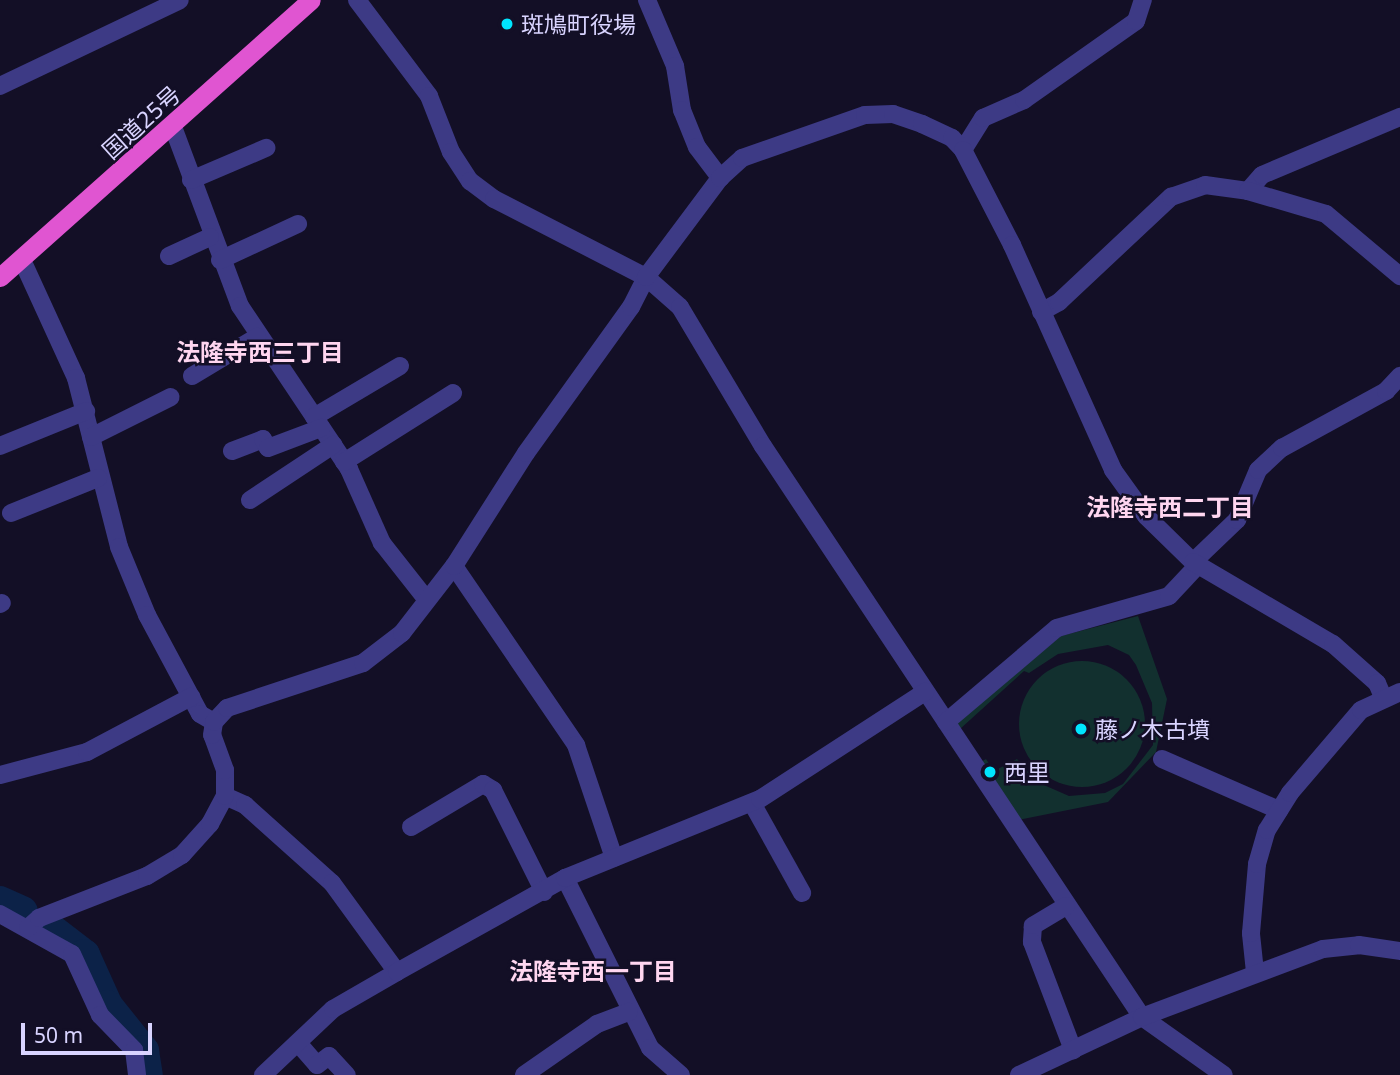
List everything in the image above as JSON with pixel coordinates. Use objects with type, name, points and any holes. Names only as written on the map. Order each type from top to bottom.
[{"type":"highway","name":"国道25号","points":[[0,277],[173,127],[311,0]]},
{"type":"street","points":[[0,86],[180,0]]},
{"type":"street","points":[[357,0],[429,96],[452,152],[470,181],[494,199],[646,277],[680,307],[763,446],[1142,1017],[1224,1075]]},
{"type":"street","points":[[647,0],[675,66],[682,110],[697,147],[720,178]]},
{"type":"street","points":[[963,150],[983,118],[1024,100],[1136,21],[1143,0]]},
{"type":"street","points":[[29,928],[39,918],[147,876],[182,855],[210,824],[225,796],[225,771],[212,735],[214,722],[228,708],[363,663],[402,633],[454,566],[526,453],[631,307],[646,277],[720,178],[742,158],[865,115],[893,114],[952,138],[963,150],[1113,470],[1146,516],[1196,563],[1333,644],[1391,694],[1361,710],[1279,810],[1267,830],[1258,864],[1251,933],[1255,972]]},
{"type":"street","points":[[1248,191],[1262,175],[1400,117]]},
{"type":"street","points":[[173,127],[220,260],[257,337],[281,364],[344,462],[382,543],[426,599]]},
{"type":"street","points":[[191,180],[266,148]]},
{"type":"street","points":[[1041,312],[1059,302],[1171,197],[1205,186],[1248,191],[1326,214],[1400,276]]},
{"type":"street","points":[[220,260],[298,224]]},
{"type":"street","points":[[169,256],[211,237]]},
{"type":"street","points":[[22,260],[86,411],[99,478],[110,502],[119,547],[147,615],[200,714],[214,722]]},
{"type":"street","points":[[192,376],[257,337]]},
{"type":"street","points":[[232,451],[263,439],[268,448],[318,423],[400,366]]},
{"type":"street","points":[[946,722],[1057,628],[1169,596],[1237,520],[1258,470],[1282,448],[1386,391],[1400,376]]},
{"type":"street","points":[[344,462],[453,393]]},
{"type":"street","points":[[91,437],[171,397]]},
{"type":"street","points":[[0,446],[86,411]]},
{"type":"street","points":[[250,500],[332,445]]},
{"type":"street","points":[[10,513],[99,478]]},
{"type":"street","points":[[454,566],[576,745],[614,858]]},
{"type":"street","points":[[263,1075],[333,1009],[565,878],[752,803],[875,729],[925,692]]},
{"type":"street","points":[[0,775],[87,752],[191,696]]},
{"type":"street","points":[[1162,759],[1279,810]]},
{"type":"street","points":[[411,827],[482,784],[493,790],[544,892]]},
{"type":"street","points":[[225,796],[245,805],[332,883],[397,972]]},
{"type":"street","points":[[752,803],[802,893]]},
{"type":"street","points":[[565,878],[629,1012],[650,1048],[681,1075]]},
{"type":"street","points":[[1066,906],[1033,926],[1032,942],[1073,1050]]},
{"type":"street","points":[[0,914],[72,954],[100,1015],[134,1050],[137,1075]]},
{"type":"street","points":[[1019,1075],[1142,1017],[1255,972],[1323,949],[1360,945],[1400,951]]},
{"type":"street","points":[[529,1074],[597,1024],[629,1012]]},
{"type":"street","points":[[298,1043],[317,1065],[329,1056],[347,1075]]},
{"type":"green space","points":[[1138,616],[1167,699],[1156,752],[1108,802],[1018,820],[981,762],[986,759],[994,771],[1017,759],[1037,782],[1069,796],[1105,793],[1123,784],[1153,745],[1152,703],[1136,665],[1129,655],[1108,645],[1058,654],[1029,673],[1024,671],[960,729],[956,724],[1061,636]]},
{"type":"green space","points":[[1082,661],[1106,665],[1127,679],[1141,700],[1145,724],[1141,748],[1127,769],[1106,783],[1082,787],[1058,783],[1037,769],[1023,748],[1019,724],[1023,700],[1037,679],[1058,665]]},
{"type":"waterway","points":[[0,902],[22,912]]},
{"type":"waterway","points":[[50,929],[84,955],[107,1006],[143,1051],[147,1075]]},
{"type":"place","name":"斑鳩町役場","points":[[507,24]]},
{"type":"place","name":"藤ノ木古墳","points":[[1081,729]]},
{"type":"place","name":"西里","points":[[990,772]]},
{"type":"district","name":"法隆寺西三丁目","points":[[260,352]]},
{"type":"district","name":"法隆寺西二丁目","points":[[1170,507]]},
{"type":"district","name":"法隆寺西一丁目","points":[[593,971]]}]
